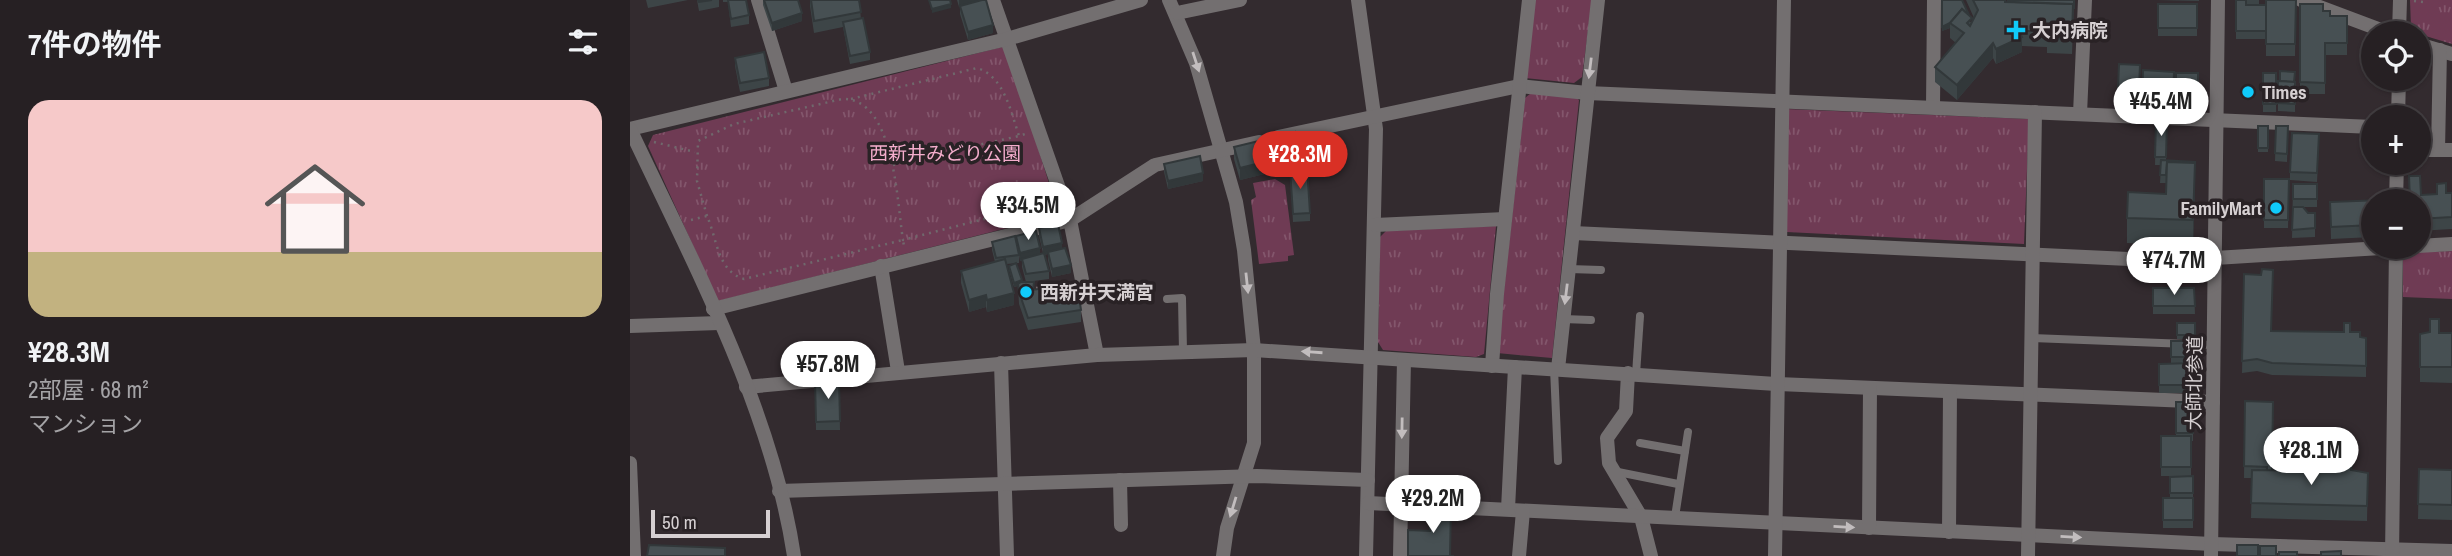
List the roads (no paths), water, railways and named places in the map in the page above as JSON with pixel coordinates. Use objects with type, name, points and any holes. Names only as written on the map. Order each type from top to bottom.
[{"type":"street","points":[[758,0],[786,91]]},
{"type":"street","points":[[993,0],[1070,220],[1097,355]]},
{"type":"street","points":[[794,556],[779,491],[746,387],[630,129],[1007,39],[1141,0]]},
{"type":"street","points":[[1169,0],[1177,13],[1196,63],[1236,202],[1254,350],[1254,443],[1227,528],[1223,556]]},
{"type":"street","points":[[1177,13],[1240,0]]},
{"type":"street","points":[[1358,0],[1376,116],[1366,556]]},
{"type":"street","points":[[1492,366],[1529,0]]},
{"type":"street","points":[[1556,369],[1598,0]]},
{"type":"street","points":[[1775,556],[1784,0]]},
{"type":"street","points":[[1933,107],[1934,0]]},
{"type":"street","points":[[2080,114],[2085,0]]},
{"type":"street","name":"大師北参道","points":[[2211,550],[2218,0]]},
{"type":"street","points":[[2301,0],[2361,22]]},
{"type":"street","points":[[2399,21],[2400,0]]},
{"type":"street","points":[[2445,150],[2446,52]]},
{"type":"street","points":[[630,327],[716,316],[881,266],[1070,220],[1155,165],[1519,86],[1587,93],[2361,126]]},
{"type":"street","points":[[2028,556],[2035,112]]},
{"type":"street","points":[[1375,225],[1505,219]]},
{"type":"street","points":[[1573,233],[2031,256],[2215,261],[2361,250]]},
{"type":"street","points":[[2431,245],[2452,244]]},
{"type":"street","points":[[2392,552],[2396,259]]},
{"type":"street","points":[[881,266],[898,371]]},
{"type":"street","points":[[746,387],[898,371],[1097,355],[1254,350],[1776,384],[2213,402]]},
{"type":"street","points":[[1400,556],[1404,360]]},
{"type":"street","points":[[1001,363],[1007,556]]},
{"type":"street","points":[[1508,509],[1515,367]]},
{"type":"street","points":[[1632,374],[1626,411],[1607,438],[1609,463],[1641,517],[1651,556]]},
{"type":"street","points":[[1869,528],[1870,388]]},
{"type":"street","points":[[1949,532],[1950,392]]},
{"type":"street","points":[[630,463],[634,556]]},
{"type":"street","points":[[779,491],[1242,477],[1368,480]]},
{"type":"street","points":[[1120,480],[1121,525]]},
{"type":"street","points":[[1368,503],[2029,535],[2211,550],[2452,551]]},
{"type":"street","points":[[1519,556],[1523,511]]},
{"type":"lane","points":[[1569,269],[1601,270]]},
{"type":"lane","points":[[1167,299],[1182,298],[1183,352]]},
{"type":"lane","points":[[1632,374],[1640,316]]},
{"type":"lane","points":[[1563,319],[1591,320]]},
{"type":"lane","points":[[2030,338],[2213,345]]},
{"type":"lane","points":[[1556,369],[1558,461]]},
{"type":"lane","points":[[1675,517],[1688,432]]},
{"type":"lane","points":[[1640,443],[1685,451]]},
{"type":"lane","points":[[1614,471],[1678,484]]},
{"type":"place","name":"大内病院","points":[[2016,30]]},
{"type":"place","name":"Times","points":[[2248,92]]},
{"type":"place","name":"FamilyMart","points":[[2276,208]]},
{"type":"place","name":"西新井天満宮","points":[[1026,292]]},
{"type":"park label","name":"西新井みどり公園","points":[[945,153]]}]
